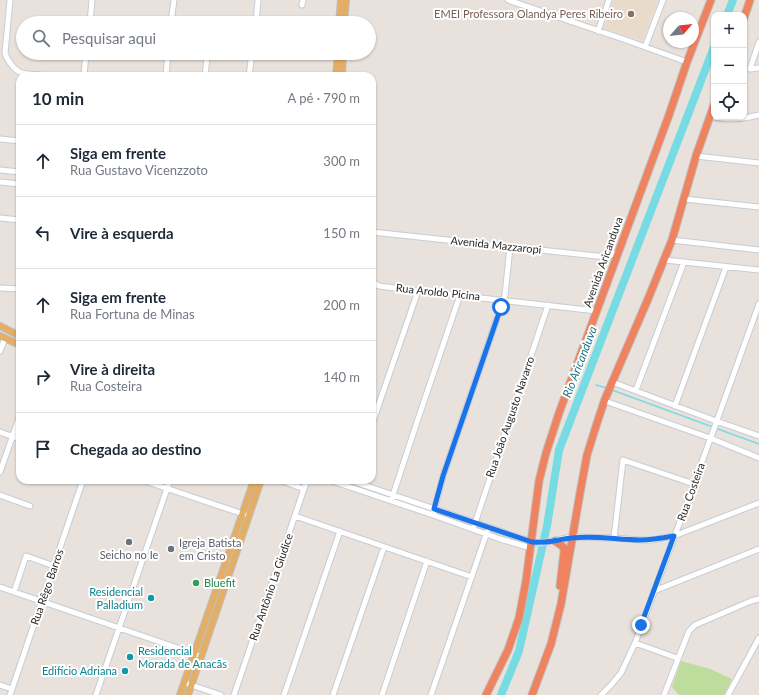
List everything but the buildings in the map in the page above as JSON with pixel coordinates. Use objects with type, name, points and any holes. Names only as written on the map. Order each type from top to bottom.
[{"type":"highway","name":"Avenida Aricanduva","points":[[486,695],[508,650],[519,618],[532,545],[539,481],[546,453],[559,413],[711,0]]},
{"type":"highway","points":[[746,12],[750,0]]},
{"type":"highway","points":[[532,695],[551,644],[562,598],[588,455],[605,400],[665,260],[696,156],[710,116]]},
{"type":"highway","points":[[555,541],[564,548],[560,585],[562,598]]},
{"type":"main road","points":[[339,16],[340,0]]},
{"type":"main road","points":[[345,16],[346,0]]},
{"type":"main road","points":[[336,72],[337,60]]},
{"type":"main road","points":[[342,72],[343,60]]},
{"type":"main road","points":[[0,326],[16,334]]},
{"type":"main road","points":[[2,337],[16,343]]},
{"type":"main road","points":[[246,515],[253,484]]},
{"type":"main road","points":[[188,695],[198,655],[246,515],[259,484]]},
{"type":"main road","points":[[180,695],[184,683],[198,655]]},
{"type":"street","points":[[10,0],[5,53],[12,65],[20,72]]},
{"type":"street","points":[[91,16],[92,0]]},
{"type":"street","points":[[172,16],[174,0]]},
{"type":"street","points":[[257,16],[258,0]]},
{"type":"street","points":[[508,0],[687,62]]},
{"type":"street","points":[[598,31],[609,0]]},
{"type":"street","points":[[645,47],[663,0]]},
{"type":"street","points":[[759,42],[750,69],[759,68]]},
{"type":"street","points":[[84,72],[85,60]]},
{"type":"street","points":[[166,72],[167,60]]},
{"type":"street","points":[[205,72],[207,60]]},
{"type":"street","points":[[250,72],[251,60]]},
{"type":"street","points":[[710,116],[726,119],[748,118],[759,115]]},
{"type":"street","points":[[0,139],[16,141]]},
{"type":"street","points":[[696,156],[759,163]]},
{"type":"street","points":[[0,170],[16,172]]},
{"type":"street","points":[[0,182],[16,184]]},
{"type":"street","points":[[684,199],[759,207]]},
{"type":"street","points":[[0,218],[16,220]]},
{"type":"street","name":"Avenida Mazzaropi","points":[[376,232],[606,258],[619,252]]},
{"type":"street","points":[[672,240],[759,250]]},
{"type":"street","points":[[434,512],[443,476],[504,300],[510,247]]},
{"type":"street","points":[[665,260],[759,270]]},
{"type":"street","points":[[636,390],[684,262]]},
{"type":"street","points":[[675,406],[726,267]]},
{"type":"street","name":"Rua Aroldo Picina","points":[[376,284],[379,286],[418,291],[597,311]]},
{"type":"street","points":[[0,288],[16,289]]},
{"type":"street","points":[[376,412],[418,291]]},
{"type":"street","points":[[391,501],[460,295]]},
{"type":"street","name":"Rua Costeira","points":[[601,695],[621,672],[635,643],[759,304]]},
{"type":"street","name":"Rua João Augusto Navarro","points":[[473,529],[548,305]]},
{"type":"street","points":[[0,351],[2,337]]},
{"type":"street","points":[[612,383],[636,390],[715,423],[759,436]]},
{"type":"street","points":[[605,400],[711,436],[759,458]]},
{"type":"street","points":[[0,472],[16,426]]},
{"type":"street","points":[[0,432],[16,438]]},
{"type":"street","points":[[614,538],[622,462],[624,460],[694,484]]},
{"type":"street","name":"Rua Rêgo Barros","points":[[10,695],[82,484]]},
{"type":"street","points":[[154,484],[246,515]]},
{"type":"street","points":[[96,695],[168,484]]},
{"type":"street","points":[[291,484],[304,489]]},
{"type":"street","name":"Rua Antônio La Giudice","points":[[234,695],[306,484]]},
{"type":"street","points":[[340,484],[391,501],[475,523],[532,545]]},
{"type":"street","points":[[351,488],[352,484]]},
{"type":"street","points":[[363,484],[486,534],[532,545],[572,538],[652,540],[674,536],[759,503]]},
{"type":"street","points":[[0,495],[30,506]]},
{"type":"street","points":[[295,516],[472,577]]},
{"type":"street","points":[[432,695],[488,528]]},
{"type":"street","points":[[284,695],[340,531]]},
{"type":"street","points":[[333,695],[384,547]]},
{"type":"street","points":[[654,591],[759,549]]},
{"type":"street","points":[[14,592],[26,556],[54,566]]},
{"type":"street","points":[[382,695],[427,561]]},
{"type":"street","points":[[0,587],[198,655]]},
{"type":"street","points":[[664,695],[677,658],[689,631],[695,625],[759,599]]},
{"type":"street","points":[[728,695],[759,638]]},
{"type":"street","points":[[635,643],[677,658]]},
{"type":"street","points":[[184,683],[221,695]]},
{"type":"street","points":[[0,685],[12,689]]},
{"type":"shaded area","name":"EMEI Professora Olandya Peres Ribeiro","points":[[614,0],[658,0],[642,41],[604,28]]},
{"type":"green space","points":[[681,661],[710,669],[732,679],[724,695],[679,695],[672,687]]},
{"type":"waterway","name":"Rio Aricanduva","points":[[728,12],[733,0]]},
{"type":"waterway","name":"Rio Aricanduva","points":[[501,695],[519,651],[547,526],[559,450],[714,48]]},
{"type":"waterway","points":[[596,385],[607,388]]},
{"type":"waterway","points":[[612,390],[759,444]]},
{"type":"place","name":"EMEI Professora Olandya Peres Ribeiro","points":[[631,14]]},
{"type":"place","name":"Seicho no Ie","points":[[129,542]]},
{"type":"place","name":"Igreja Batista em Cristo","points":[[171,549]]},
{"type":"place","name":"Bluefit","points":[[196,583]]},
{"type":"place","name":"Residencial Palladium","points":[[151,598]]},
{"type":"place","name":"Residencial Morada de Anacãs","points":[[130,657]]},
{"type":"place","name":"Edifício Adriana","points":[[125,671]]},
{"type":"route","points":[[501,307],[443,476],[434,509],[532,542],[541,543],[563,539],[592,537],[652,540],[674,536],[641,625]]}]
